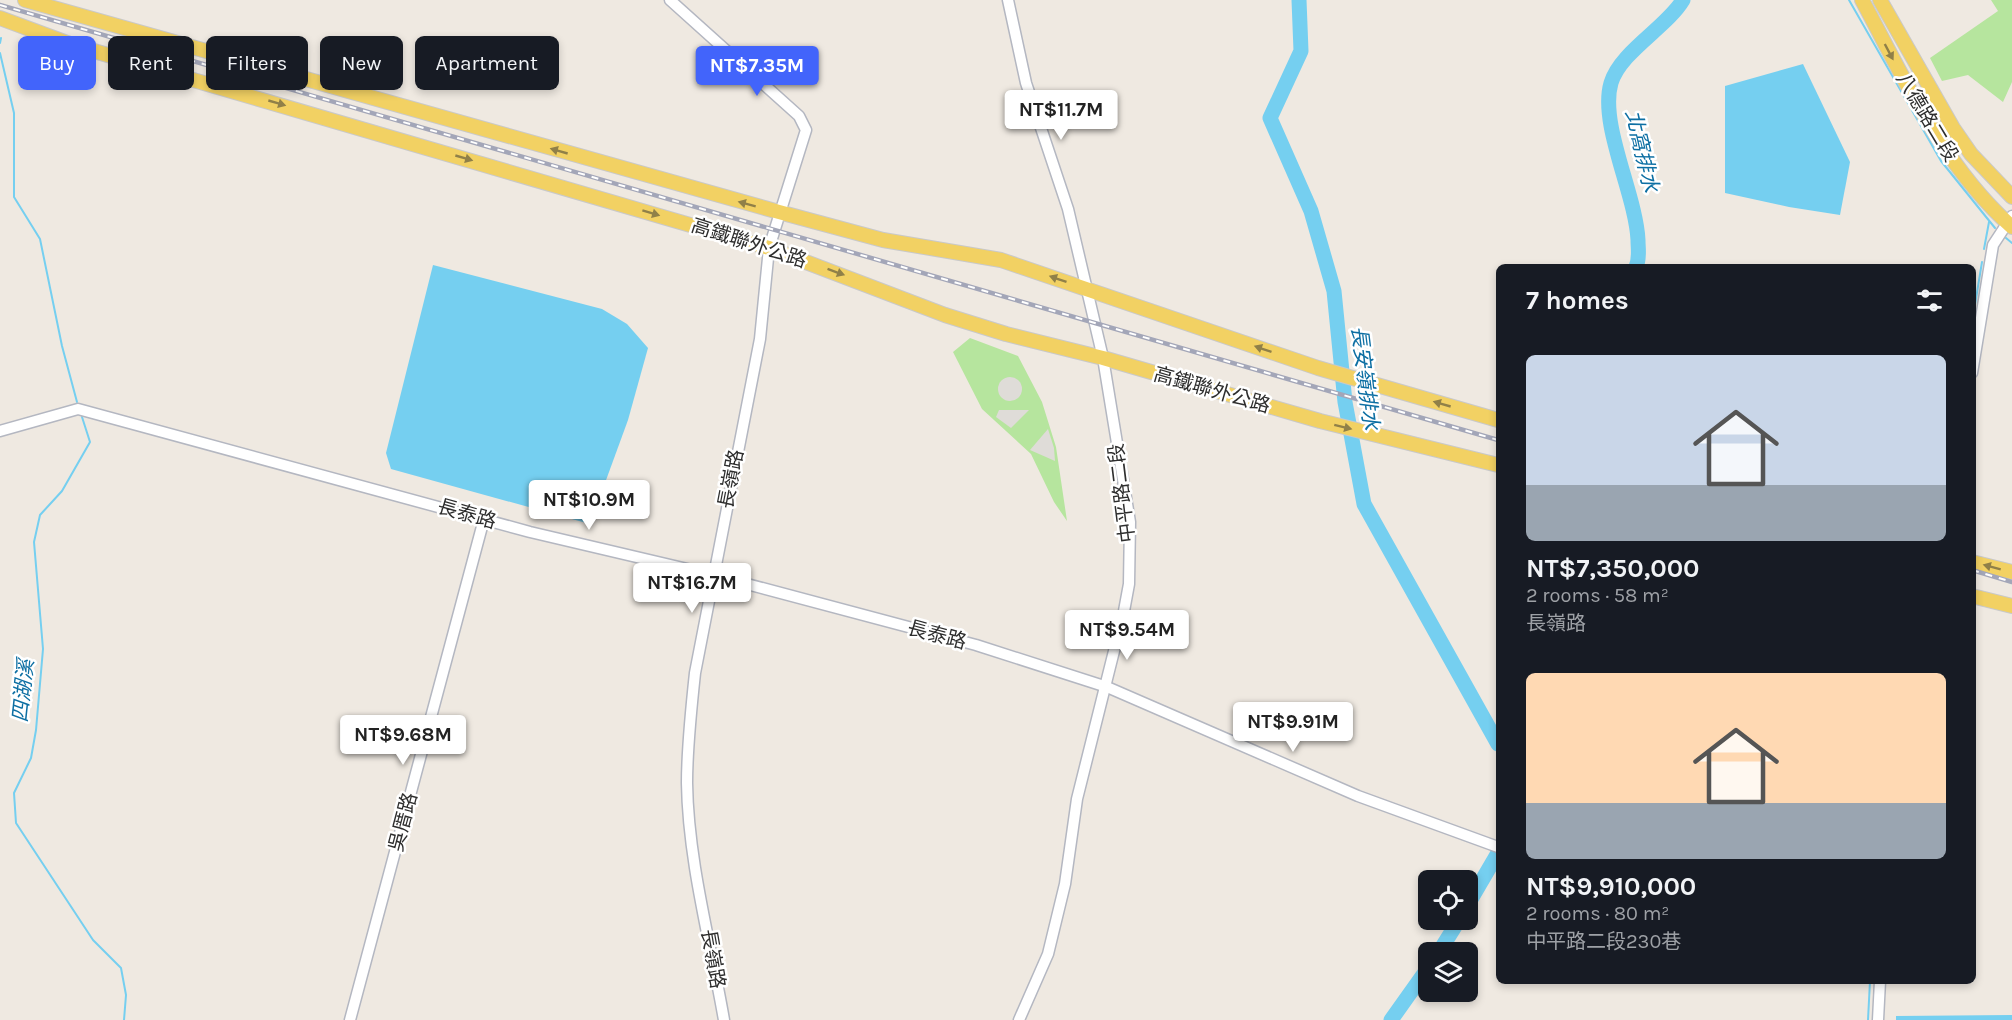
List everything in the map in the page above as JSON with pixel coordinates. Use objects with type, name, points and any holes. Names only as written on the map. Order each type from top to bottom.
[{"type":"main road","name":"高鐵聯外公路","points":[[26,0],[883,240],[1001,260],[1318,368],[1496,419]]},
{"type":"main road","name":"八德路二段","points":[[1862,0],[1946,153],[1974,191],[2010,222]]},
{"type":"main road","name":"八德路二段","points":[[1880,0],[1953,128],[1971,154],[2012,196]]},
{"type":"main road","name":"高鐵聯外公路","points":[[0,18],[70,44],[770,248],[945,315],[1320,421],[1496,465]]},
{"type":"main road","points":[[1976,562],[2012,572]]},
{"type":"main road","points":[[1976,597],[2012,606]]},
{"type":"street","name":"長嶺路","points":[[670,0],[804,123],[804,139],[779,212],[770,248],[760,339],[695,673],[687,784],[699,891],[724,1020]]},
{"type":"street","name":"中平路二段","points":[[1008,0],[1026,83],[1068,209],[1088,289],[1103,358],[1130,522],[1129,584],[1107,687],[1077,798],[1065,885],[1048,954],[1019,1020]]},
{"type":"street","points":[[1976,350],[1994,245],[2010,222]]},
{"type":"street","name":"長泰路","points":[[0,431],[69,410],[87,411],[484,519],[713,575],[976,645],[1107,687],[1358,796],[1397,808],[1471,839],[1496,846]]},
{"type":"street","name":"吳厝路","points":[[350,1020],[484,519]]},
{"type":"street","points":[[1878,1020],[1880,984]]},
{"type":"green space","points":[[1991,0],[2012,0],[2012,82],[2003,102],[1968,75],[1942,81],[1930,58],[1998,11]]},
{"type":"green space","points":[[970,338],[1018,356],[1042,402],[1056,447],[1067,521],[1054,502],[1031,454],[982,409],[953,352]]},
{"type":"shaded area","points":[[1010,377],[1015,378],[1021,384],[1021,394],[1015,400],[1010,401],[1005,400],[999,394],[998,389],[999,384],[1005,378]]},
{"type":"shaded area","points":[[999,410],[1029,410],[1011,428],[996,417]]},
{"type":"shaded area","points":[[1048,429],[1054,448],[1055,461],[1030,450]]},
{"type":"water","points":[[1803,64],[1850,162],[1840,215],[1725,193],[1725,86]]},
{"type":"water","points":[[433,265],[602,309],[627,324],[648,348],[628,420],[590,524],[391,469],[386,453]]},
{"type":"water","points":[[2012,1015],[2012,1020],[1896,1020],[1896,1016]]},
{"type":"waterway","name":"長安嶺排水","points":[[1299,0],[1301,51],[1270,118],[1311,211],[1334,291],[1345,402],[1364,504],[1496,740]]},
{"type":"waterway","name":"北窩排水","points":[[1637,264],[1639,254],[1636,222],[1610,118],[1611,83],[1624,61],[1676,10],[1683,0]]},
{"type":"waterway","points":[[1849,0],[1941,161],[1995,228]]},
{"type":"waterway","name":"四湖溪","points":[[0,43],[1,38]]},
{"type":"waterway","name":"四湖溪","points":[[0,53],[14,113],[14,197],[40,239],[62,346],[77,402]]},
{"type":"waterway","points":[[1984,249],[1989,222]]},
{"type":"waterway","points":[[2006,238],[2012,243]]},
{"type":"waterway","points":[[1976,299],[1982,262]]},
{"type":"waterway","name":"四湖溪","points":[[82,417],[90,442],[62,491],[40,515],[34,542],[43,649],[36,730],[31,758],[14,793],[16,823],[93,940],[121,968],[126,995],[124,1020]]},
{"type":"waterway","points":[[1478,887],[1496,856]]},
{"type":"waterway","points":[[1445,942],[1453,930]]},
{"type":"waterway","points":[[1391,1020],[1418,982]]},
{"type":"waterway","points":[[1868,1020],[1870,984]]},
{"type":"railway","points":[[0,5],[1496,439]]},
{"type":"railway","points":[[1976,571],[2012,582]]}]
